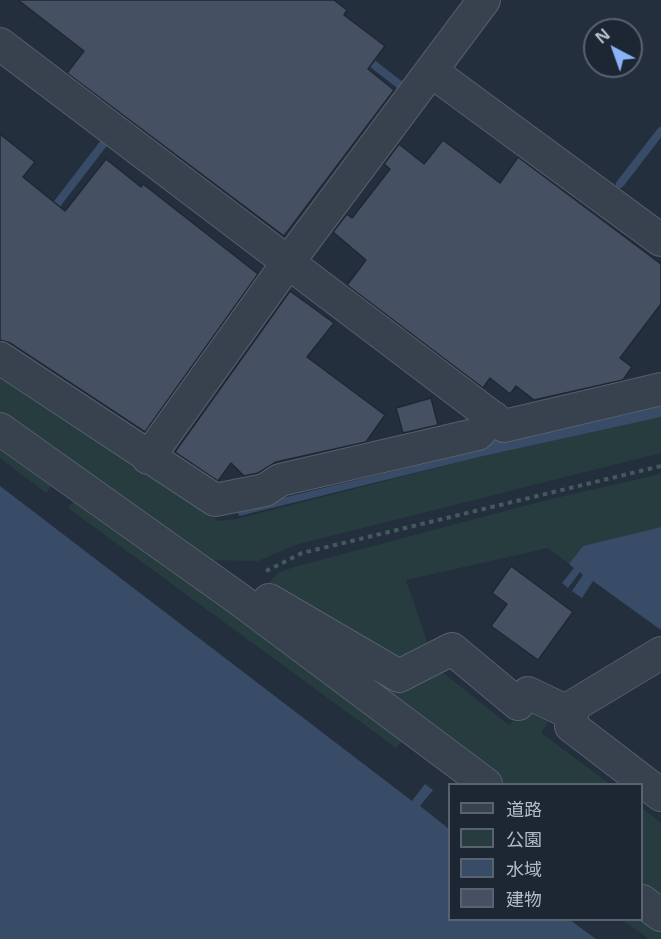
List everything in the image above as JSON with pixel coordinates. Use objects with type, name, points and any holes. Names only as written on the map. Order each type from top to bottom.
[{"type":"street","points":[[148,458],[289,261],[484,0]]},
{"type":"street","points":[[0,44],[504,426],[661,390]]},
{"type":"street","points":[[431,70],[661,240]]},
{"type":"street","points":[[0,358],[148,458],[215,500],[265,490],[280,480],[478,434],[493,417]]},
{"type":"street","points":[[0,429],[236,597],[485,783]]},
{"type":"street","points":[[236,597],[263,597],[399,676],[452,649],[518,704],[528,693],[572,714]]},
{"type":"street","points":[[661,652],[573,706],[571,726],[661,795]]},
{"type":"street","points":[[643,902],[661,915]]},
{"type":"path","points":[[236,597],[260,573],[302,553],[661,466]]},
{"type":"green space","points":[[0,375],[219,521],[237,519],[479,457],[661,417],[661,453],[298,544],[258,561],[202,560],[0,414]]},
{"type":"green space","points":[[0,439],[55,481],[46,493],[0,458]]},
{"type":"green space","points":[[661,474],[661,527],[583,546],[569,564],[548,548],[406,580],[431,653],[406,664],[269,591],[270,581],[280,572],[294,567],[547,500]]},
{"type":"green space","points":[[77,497],[406,737],[396,748],[68,508]]},
{"type":"green space","points":[[288,626],[401,686],[437,668],[509,725],[524,710],[548,722],[541,733],[609,783],[499,783]]},
{"type":"green space","points":[[643,809],[661,823],[661,905],[643,891]]},
{"type":"green space","points":[[643,917],[661,931],[661,939],[649,939],[624,921],[643,921]]},
{"type":"water","points":[[661,401],[661,417],[479,457],[239,516],[237,509],[480,450],[494,438]]},
{"type":"water","points":[[0,486],[412,801],[425,784],[433,790],[420,806],[448,828],[448,921],[571,921],[596,939],[0,939]]},
{"type":"water","points":[[661,527],[661,630],[593,581],[582,598],[572,591],[583,575],[580,572],[568,588],[562,583],[574,568],[569,564],[583,546]]},
{"type":"building","points":[[18,0],[334,0],[347,10],[344,15],[385,46],[368,69],[394,90],[284,236],[67,73],[84,51]]},
{"type":"building","points":[[0,134],[35,162],[23,177],[65,211],[106,159],[141,187],[143,184],[258,274],[145,432],[10,343],[0,340]]},
{"type":"building","points":[[443,140],[500,183],[518,157],[661,264],[661,304],[620,358],[632,367],[623,380],[534,400],[516,386],[510,394],[490,378],[483,388],[347,285],[366,260],[333,232],[347,214],[352,218],[390,169],[384,164],[399,144],[424,164]]},
{"type":"building","points":[[290,291],[334,323],[307,357],[385,415],[366,442],[276,462],[258,473],[244,476],[231,463],[218,481],[175,452]]},
{"type":"building","points":[[431,398],[438,425],[403,433],[396,408]]},
{"type":"building","points":[[511,566],[573,612],[538,660],[491,626],[507,604],[492,593]]},
{"type":"waterway","points":[[364,57],[400,85]]},
{"type":"waterway","points":[[620,184],[661,131]]},
{"type":"waterway","points":[[50,213],[107,139]]}]
